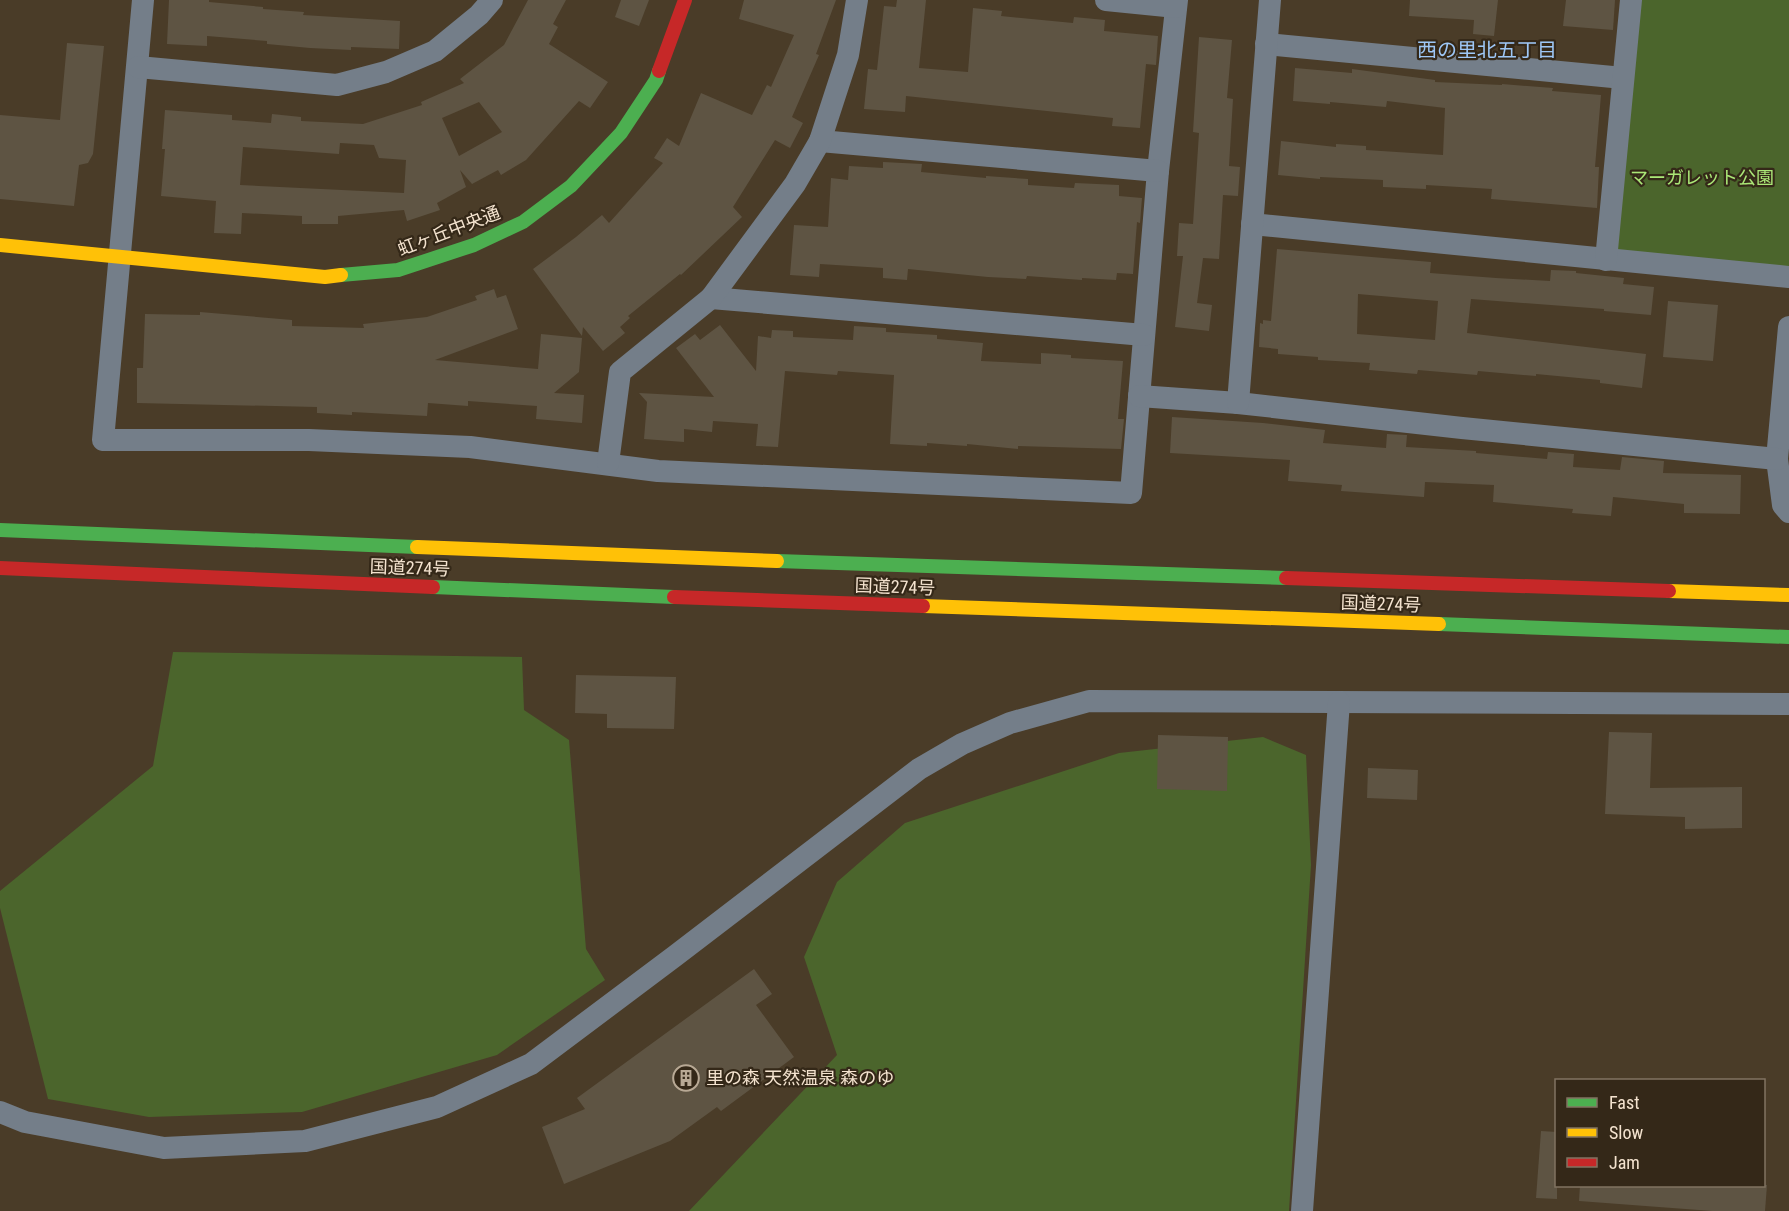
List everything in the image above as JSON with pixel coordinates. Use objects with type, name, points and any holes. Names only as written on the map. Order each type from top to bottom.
[{"type":"main road","name":"虹ヶ丘中央通","points":[[0,245],[325,277],[398,270],[474,245],[524,222],[571,186],[621,133],[656,80],[685,0]]},
{"type":"main road","name":"国道274号","points":[[0,530],[615,555],[1789,595]]},
{"type":"main road","name":"国道274号","points":[[0,568],[619,595],[1789,637]]},
{"type":"street","points":[[143,0],[103,440],[309,440],[459,446],[658,471],[1131,493],[1158,171],[1176,4],[1106,0]]},
{"type":"street","points":[[138,67],[337,85],[386,72],[435,51],[479,15],[492,0]]},
{"type":"street","points":[[608,463],[620,372],[711,298],[795,184],[820,141],[848,55],[857,0]]},
{"type":"street","points":[[1238,403],[1270,0]]},
{"type":"street","points":[[1606,260],[1631,0]]},
{"type":"street","points":[[1266,44],[1623,78]]},
{"type":"street","points":[[820,141],[1158,171]]},
{"type":"street","points":[[1252,224],[1789,278]]},
{"type":"street","points":[[711,298],[1144,335]]},
{"type":"street","points":[[1789,327],[1777,459],[1783,505],[1789,512]]},
{"type":"street","points":[[1139,396],[1238,403],[1777,459]]},
{"type":"street","points":[[0,1112],[25,1122],[164,1148],[305,1141],[437,1107],[531,1064],[919,769],[963,744],[1010,723],[1089,701],[1789,704]]},
{"type":"street","points":[[1302,1211],[1339,702]]},
{"type":"green space","name":"マーガレット公園","points":[[1631,0],[1789,0],[1789,277],[1606,260]]},
{"type":"green space","points":[[173,652],[522,657],[524,710],[569,740],[586,949],[605,980],[497,1055],[302,1112],[149,1117],[48,1099],[0,908],[0,891],[153,766]]},
{"type":"green space","points":[[1263,737],[1306,755],[1311,865],[1289,1211],[689,1211],[837,1055],[804,957],[837,882],[905,823],[1119,753]]},
{"type":"building","points":[[169,0],[209,0],[209,2],[263,7],[263,9],[304,12],[303,15],[400,21],[399,49],[310,48],[267,44],[267,41],[207,36],[207,46],[167,44]]},
{"type":"building","points":[[528,0],[566,0],[553,24],[558,27],[549,44],[608,82],[590,108],[579,101],[526,160],[501,175],[498,170],[472,184],[460,170],[466,187],[437,203],[440,210],[407,221],[404,210],[338,216],[338,224],[302,224],[302,216],[242,213],[241,234],[214,233],[216,201],[161,196],[165,149],[162,149],[165,110],[232,115],[232,120],[271,123],[272,114],[301,117],[301,121],[363,124],[422,105],[421,102],[464,83],[460,79],[504,45]],"holes":[[[479,102],[502,132],[459,156],[442,118]],[[340,143],[374,145],[379,158],[406,160],[404,193],[240,185],[243,147],[339,154]]]},
{"type":"building","points":[[621,0],[649,0],[639,26],[615,17]]},
{"type":"building","points":[[744,0],[836,0],[816,54],[819,55],[792,117],[803,123],[790,148],[775,140],[733,207],[742,217],[681,275],[628,316],[630,318],[620,327],[625,333],[603,351],[583,327],[582,336],[533,269],[602,215],[609,223],[663,163],[654,158],[667,138],[679,146],[701,93],[752,115],[767,85],[771,87],[794,35],[739,19]]},
{"type":"building","points":[[897,0],[926,0],[919,68],[968,72],[973,8],[1002,11],[1001,16],[1073,23],[1074,17],[1105,20],[1104,31],[1158,36],[1156,65],[1146,64],[1140,128],[1112,126],[1113,118],[906,96],[905,112],[864,109],[868,69],[877,70],[884,6],[896,7]]},
{"type":"building","points":[[1410,0],[1498,0],[1494,36],[1473,34],[1474,20],[1409,16]]},
{"type":"building","points":[[1566,0],[1615,0],[1613,30],[1563,26]]},
{"type":"building","points":[[1199,37],[1232,40],[1227,98],[1233,99],[1229,166],[1240,167],[1238,196],[1223,195],[1219,259],[1203,258],[1197,303],[1212,305],[1209,331],[1175,327],[1183,256],[1177,256],[1179,223],[1193,224],[1199,133],[1193,132]]},
{"type":"building","points":[[67,43],[104,46],[93,154],[88,163],[79,165],[74,206],[0,199],[0,115],[60,120]]},
{"type":"building","points":[[1295,68],[1352,73],[1352,69],[1435,80],[1435,82],[1502,84],[1601,95],[1595,167],[1599,167],[1597,208],[1491,199],[1492,189],[1426,185],[1426,189],[1383,187],[1383,180],[1320,177],[1320,179],[1278,175],[1281,141],[1336,147],[1336,144],[1366,146],[1366,150],[1443,155],[1445,108],[1387,101],[1386,107],[1293,101]]},
{"type":"building","points":[[883,162],[922,164],[921,172],[1028,179],[1028,185],[1074,188],[1075,183],[1119,185],[1119,196],[1142,198],[1140,223],[1137,222],[1133,274],[1117,273],[1116,280],[1027,276],[1026,279],[908,269],[907,280],[883,278],[883,268],[820,264],[819,277],[790,275],[794,225],[828,227],[831,178],[848,180],[849,166],[883,168]]},
{"type":"building","points":[[1277,249],[1431,262],[1430,273],[1550,281],[1551,270],[1576,271],[1576,273],[1624,278],[1623,284],[1654,287],[1651,315],[1604,311],[1604,309],[1471,299],[1467,333],[1646,354],[1642,388],[1600,383],[1600,380],[1536,374],[1536,376],[1478,371],[1477,375],[1418,370],[1417,374],[1369,370],[1370,363],[1318,360],[1318,357],[1278,354],[1278,349],[1259,347],[1260,323],[1263,324],[1263,320],[1271,321]],"holes":[[[1358,294],[1438,301],[1435,340],[1357,334]]]},
{"type":"building","points":[[494,289],[497,298],[506,295],[518,329],[435,360],[538,369],[541,334],[582,338],[579,372],[554,393],[584,395],[582,423],[536,419],[537,406],[468,401],[468,406],[428,403],[427,416],[352,412],[352,415],[317,413],[317,407],[137,403],[137,368],[143,368],[145,314],[200,315],[200,312],[292,320],[292,326],[364,328],[363,324],[427,317],[477,300],[475,296]]},
{"type":"building","points":[[1668,301],[1718,305],[1713,361],[1663,357]]},
{"type":"building","points":[[720,325],[756,371],[758,336],[771,338],[772,330],[793,331],[793,337],[853,340],[854,326],[886,328],[886,332],[937,335],[937,339],[983,343],[981,361],[1041,364],[1041,353],[1071,355],[1071,358],[1123,361],[1118,419],[1124,419],[1121,449],[1018,446],[1018,449],[967,444],[967,446],[927,443],[927,446],[890,444],[894,375],[838,371],[837,375],[785,371],[778,447],[756,446],[758,424],[713,421],[712,432],[684,429],[684,442],[644,439],[647,402],[639,393],[714,397],[676,348],[695,334],[700,340]]},
{"type":"building","points":[[1172,417],[1325,430],[1323,443],[1386,448],[1387,434],[1407,435],[1406,447],[1476,451],[1476,453],[1547,459],[1548,452],[1574,454],[1573,467],[1620,470],[1622,457],[1664,461],[1663,473],[1741,475],[1740,514],[1684,513],[1684,504],[1613,497],[1611,516],[1572,513],[1573,509],[1493,502],[1494,485],[1425,482],[1424,497],[1341,491],[1342,485],[1288,481],[1290,460],[1170,453]]},
{"type":"building","points":[[576,675],[676,677],[674,729],[607,728],[607,714],[575,713]]},
{"type":"building","points":[[1609,732],[1652,733],[1650,788],[1742,787],[1742,828],[1685,829],[1685,817],[1605,814]]},
{"type":"building","points":[[1158,735],[1228,737],[1227,791],[1157,789]]},
{"type":"building","points":[[1368,768],[1418,770],[1417,800],[1367,798]]},
{"type":"building","name":"里の森 天然温泉 森のゆ","points":[[754,969],[772,994],[756,1005],[794,1057],[721,1111],[717,1107],[670,1141],[564,1184],[542,1127],[585,1109],[577,1098]]},
{"type":"building","points":[[1541,1131],[1555,1132],[1557,1199],[1536,1198]]},
{"type":"building","points":[[1767,1185],[1765,1211],[1712,1211],[1579,1201],[1580,1187],[1765,1187]]},
{"type":"traffic: fast","points":[[341,275],[398,270],[474,245],[523,222],[571,186],[621,133],[656,80],[659,71]]},
{"type":"traffic: fast","points":[[0,530],[417,547]]},
{"type":"traffic: fast","points":[[777,561],[1286,578]]},
{"type":"traffic: fast","points":[[433,587],[674,597]]},
{"type":"traffic: fast","points":[[1439,624],[1789,637]]},
{"type":"traffic: slow","points":[[0,245],[325,277],[341,275]]},
{"type":"traffic: slow","points":[[417,547],[777,561]]},
{"type":"traffic: slow","points":[[1669,591],[1789,595]]},
{"type":"traffic: slow","points":[[923,606],[1439,624]]},
{"type":"traffic: jam","points":[[659,71],[685,0]]},
{"type":"traffic: jam","points":[[0,568],[433,587]]},
{"type":"traffic: jam","points":[[1286,578],[1669,591]]},
{"type":"traffic: jam","points":[[674,597],[923,606]]},
{"type":"place","name":"里の森 天然温泉 森のゆ","points":[[686,1078]]},
{"type":"district","name":"西の里北五丁目","points":[[1487,50]]}]
